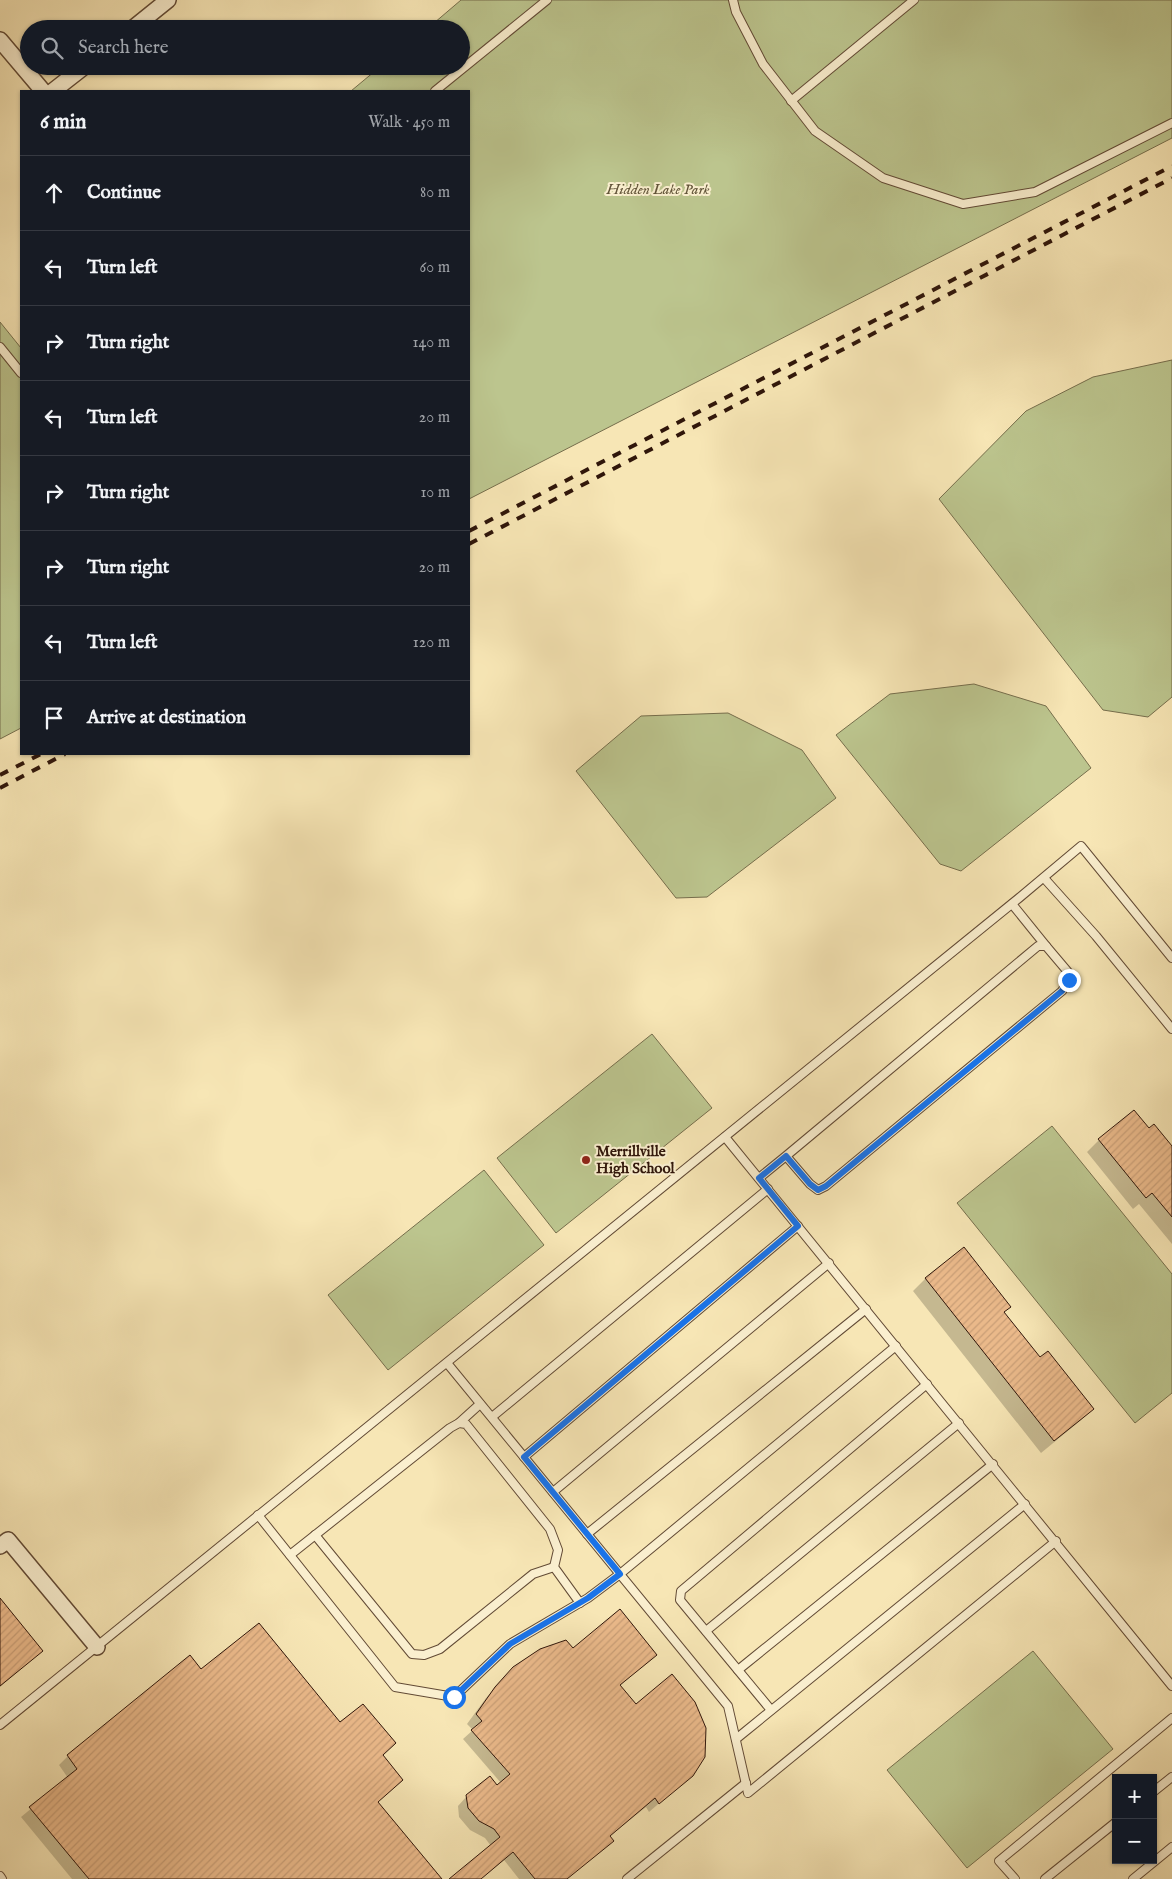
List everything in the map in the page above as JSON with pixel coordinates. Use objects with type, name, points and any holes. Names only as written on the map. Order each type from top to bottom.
[{"type":"street","points":[[143,20],[168,0]]},
{"type":"street","points":[[0,40],[20,64]]},
{"type":"street","points":[[30,75],[42,90]]},
{"type":"street","points":[[55,90],[74,75]]},
{"type":"street","points":[[0,1546],[8,1540],[97,1647]]},
{"type":"lane","points":[[470,62],[547,0]]},
{"type":"lane","points":[[733,0],[736,12],[763,64],[815,131],[883,178],[963,204],[1035,192],[1172,123]]},
{"type":"lane","points":[[791,101],[914,0]]},
{"type":"lane","points":[[435,90],[454,75]]},
{"type":"lane","points":[[0,347],[20,372]]},
{"type":"lane","points":[[0,1725],[1081,846],[1172,958]]},
{"type":"lane","points":[[1044,878],[1096,936],[1172,1029]]},
{"type":"lane","points":[[786,1156],[810,1184],[818,1190],[826,1186],[1062,991],[1069,980],[1068,972],[1012,904]]},
{"type":"lane","points":[[759,1178],[1038,946],[1046,946]]},
{"type":"lane","points":[[725,1137],[1056,1541],[1172,1686]]},
{"type":"lane","points":[[492,1417],[768,1189]]},
{"type":"lane","points":[[524,1457],[798,1226]]},
{"type":"lane","points":[[553,1492],[829,1263]]},
{"type":"lane","points":[[587,1534],[866,1309]]},
{"type":"lane","points":[[258,1516],[395,1687],[454,1697],[510,1644],[580,1603],[620,1574],[896,1346]]},
{"type":"lane","points":[[447,1363],[728,1706],[748,1793],[1056,1541]]},
{"type":"lane","points":[[771,1710],[680,1600],[681,1591],[927,1384]]},
{"type":"lane","points":[[290,1555],[450,1428],[458,1424],[480,1404]]},
{"type":"lane","points":[[706,1631],[959,1423]]},
{"type":"lane","points":[[458,1424],[466,1424],[550,1528],[558,1550],[554,1567],[580,1603]]},
{"type":"lane","points":[[738,1670],[993,1464]]},
{"type":"lane","points":[[736,1739],[1025,1504]]},
{"type":"lane","points":[[315,1535],[412,1654],[424,1655],[440,1649],[533,1574],[554,1567]]},
{"type":"lane","points":[[1015,1879],[999,1861],[1172,1718]]},
{"type":"lane","points":[[1157,1789],[1172,1777]]},
{"type":"lane","points":[[627,1879],[746,1783]]},
{"type":"lane","points":[[1045,1879],[1112,1825]]},
{"type":"lane","points":[[1134,1879],[1172,1847]]},
{"type":"green space","name":"Hidden Lake Park","points":[[461,0],[1172,0],[1172,138],[470,498],[470,90],[352,90],[370,75],[470,75],[470,20],[438,20]]},
{"type":"green space","points":[[0,322],[20,347],[20,729],[0,739]]},
{"type":"green space","points":[[1172,360],[1172,697],[1148,717],[1103,710],[939,499],[1026,411],[1093,377]]},
{"type":"green space","points":[[974,684],[1046,706],[1091,768],[961,871],[940,864],[836,735],[890,694]]},
{"type":"green space","points":[[728,713],[802,750],[836,798],[707,897],[676,898],[576,771],[641,716]]},
{"type":"green space","points":[[652,1034],[712,1108],[556,1233],[497,1158]]},
{"type":"green space","points":[[1052,1126],[1172,1274],[1172,1393],[1135,1423],[957,1203]]},
{"type":"green space","points":[[484,1170],[544,1245],[388,1370],[328,1295]]},
{"type":"green space","points":[[1033,1651],[1113,1749],[967,1868],[887,1770]]},
{"type":"building","points":[[1134,1110],[1149,1128],[1154,1124],[1172,1146],[1172,1217],[1152,1193],[1146,1198],[1098,1139]]},
{"type":"building","points":[[964,1247],[1011,1307],[1004,1312],[1040,1357],[1048,1351],[1094,1409],[1054,1441],[925,1278]]},
{"type":"building","points":[[0,1598],[43,1651],[0,1686]]},
{"type":"building","points":[[620,1609],[657,1655],[620,1685],[636,1704],[672,1674],[695,1702],[706,1728],[705,1757],[693,1776],[659,1804],[655,1798],[610,1836],[614,1841],[567,1879],[535,1879],[513,1852],[481,1879],[449,1879],[500,1837],[494,1829],[479,1821],[468,1808],[466,1795],[490,1776],[497,1785],[510,1774],[471,1730],[482,1721],[476,1714],[495,1687],[513,1667],[540,1649],[566,1640],[573,1648]]},
{"type":"building","points":[[259,1623],[340,1722],[363,1704],[396,1743],[383,1755],[403,1780],[378,1802],[442,1879],[89,1879],[29,1807],[77,1769],[67,1755],[190,1655],[201,1669]]},
{"type":"railway","points":[[470,530],[1172,166]]},
{"type":"railway","points":[[470,543],[1172,178]]},
{"type":"railway","points":[[0,775],[39,755]]},
{"type":"railway","points":[[0,788],[63,755]]},
{"type":"place","name":"Merrillville High School","points":[[586,1160]]},
{"type":"route","points":[[454,1697],[510,1644],[588,1598],[620,1574],[524,1457],[798,1226],[759,1178],[786,1156],[810,1184],[818,1190],[826,1186],[1062,991],[1069,980]]}]
